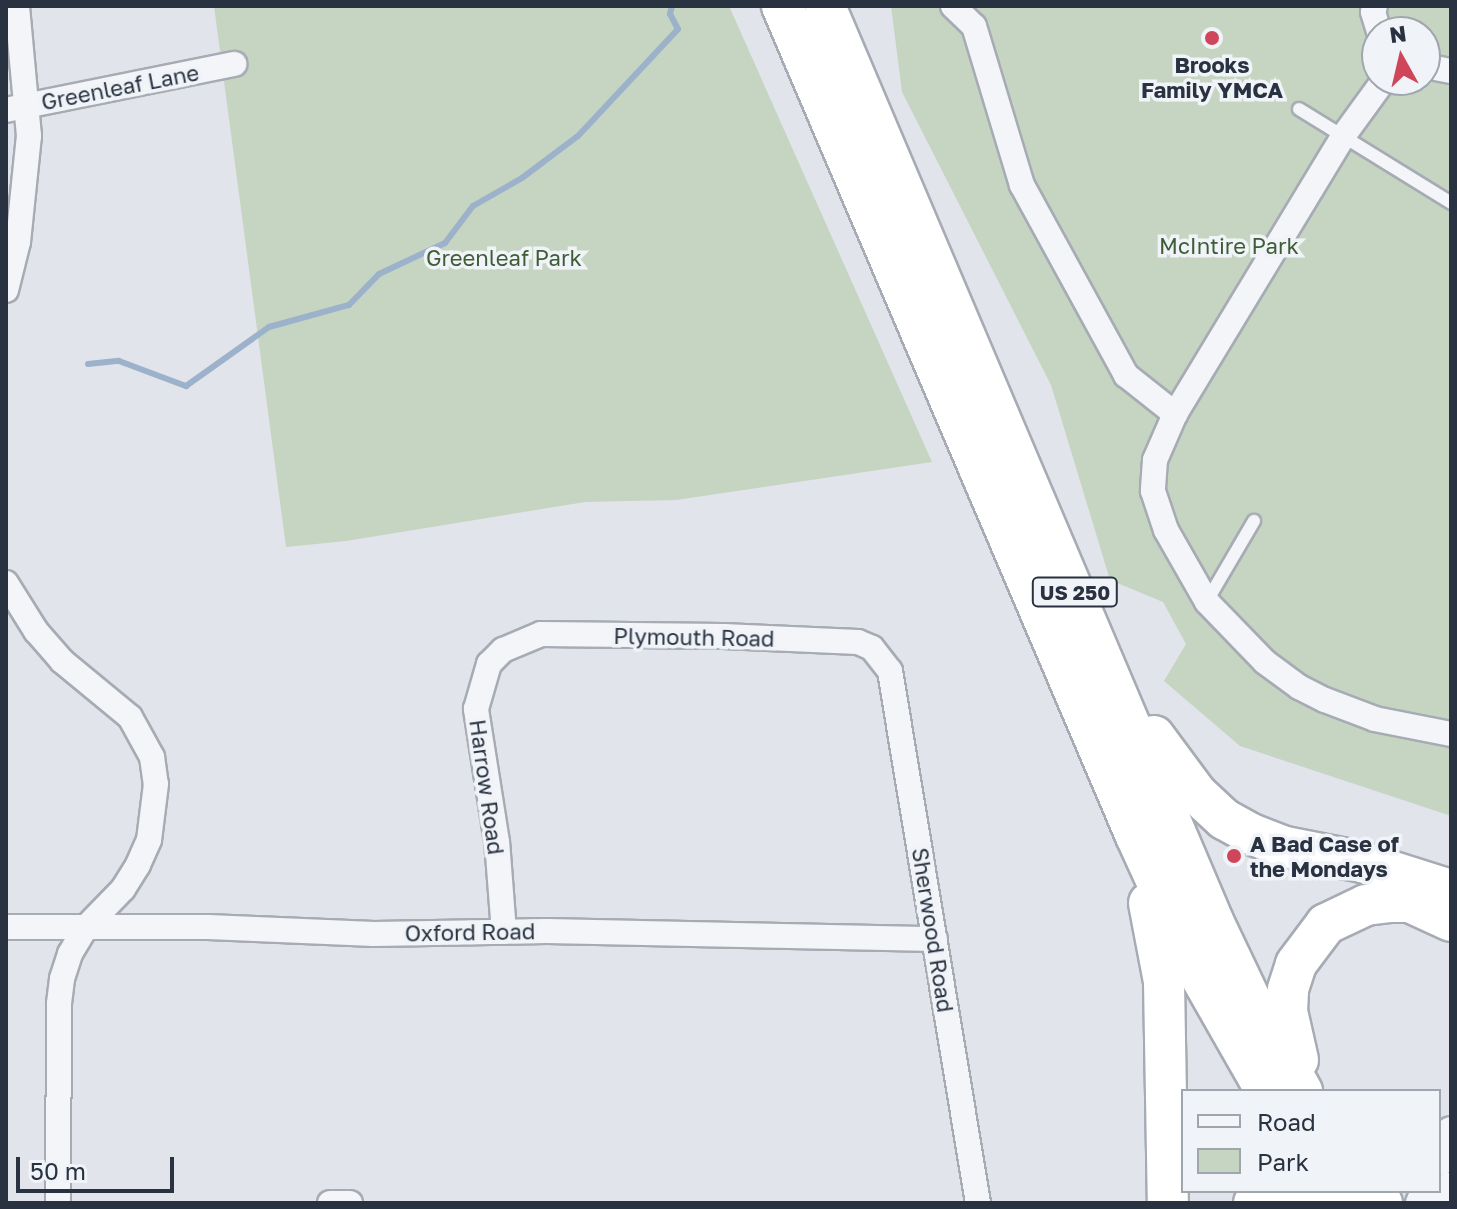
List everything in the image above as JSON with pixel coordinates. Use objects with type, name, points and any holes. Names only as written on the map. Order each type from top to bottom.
[{"type":"highway","name":"US 250","points":[[782,6],[1136,836],[1198,972],[1265,1089]]},
{"type":"highway","name":"US 250","points":[[834,9],[1213,921],[1250,999],[1304,1089]]},
{"type":"highway","points":[[1069,579],[1114,667],[1173,765],[1224,819],[1285,847],[1362,862],[1446,909]]},
{"type":"highway","points":[[1136,836],[1164,982],[1168,1203]]},
{"type":"highway","points":[[1305,1089],[1287,1011],[1288,989],[1296,964],[1309,942],[1335,919],[1366,905],[1410,902],[1446,909]]},
{"type":"highway","points":[[1254,1203],[1291,1199],[1309,1203]]},
{"type":"street","points":[[6,290],[26,189],[17,107],[17,6]]},
{"type":"street","points":[[953,6],[974,26],[1022,185],[1029,199],[1126,375],[1175,414]]},
{"type":"street","name":"Greenleaf Lane","points":[[17,107],[234,64]]},
{"type":"street","points":[[1372,96],[1344,135],[1175,414],[1155,460],[1153,491],[1178,555],[1207,602],[1234,634],[1299,687],[1375,719],[1451,734]]},
{"type":"street","points":[[6,583],[36,631],[62,661],[130,717],[152,757],[156,793],[149,840],[123,889],[86,927],[70,954],[59,1004],[58,1203]]},
{"type":"street","name":"Plymouth Road","points":[[503,650],[541,634],[723,636],[858,642],[883,658]]},
{"type":"street","name":"Harrow Road","points":[[503,650],[489,664],[476,709],[497,842],[504,932]]},
{"type":"street","name":"Sherwood Road","points":[[883,658],[890,671],[978,1203]]},
{"type":"street","name":"Oxford Road","points":[[6,927],[208,927],[374,934],[504,932],[935,939]]},
{"type":"street","points":[[1441,1156],[1451,1132]]},
{"type":"street","points":[[1444,1203],[1451,1187]]},
{"type":"street","points":[[330,1203],[350,1203]]},
{"type":"lane","points":[[1299,109],[1451,203]]},
{"type":"lane","points":[[1207,602],[1254,521]]},
{"type":"green space","name":"Greenleaf Park","points":[[214,6],[729,6],[932,462],[676,500],[585,502],[346,541],[286,547]]},
{"type":"green space","name":"McIntire Park","points":[[891,6],[1451,6],[1451,816],[1240,746],[1164,681],[1186,644],[1163,602],[1110,580],[1051,385],[902,92]]},
{"type":"waterway","points":[[88,364],[119,361],[186,386],[269,327],[349,305],[379,274],[445,243],[473,206],[522,178],[578,136],[678,29],[670,14],[672,6]]},
{"type":"place","name":"Brooks Family YMCA","points":[[1212,38]]},
{"type":"place","name":"A Bad Case of the Mondays","points":[[1234,856]]}]
